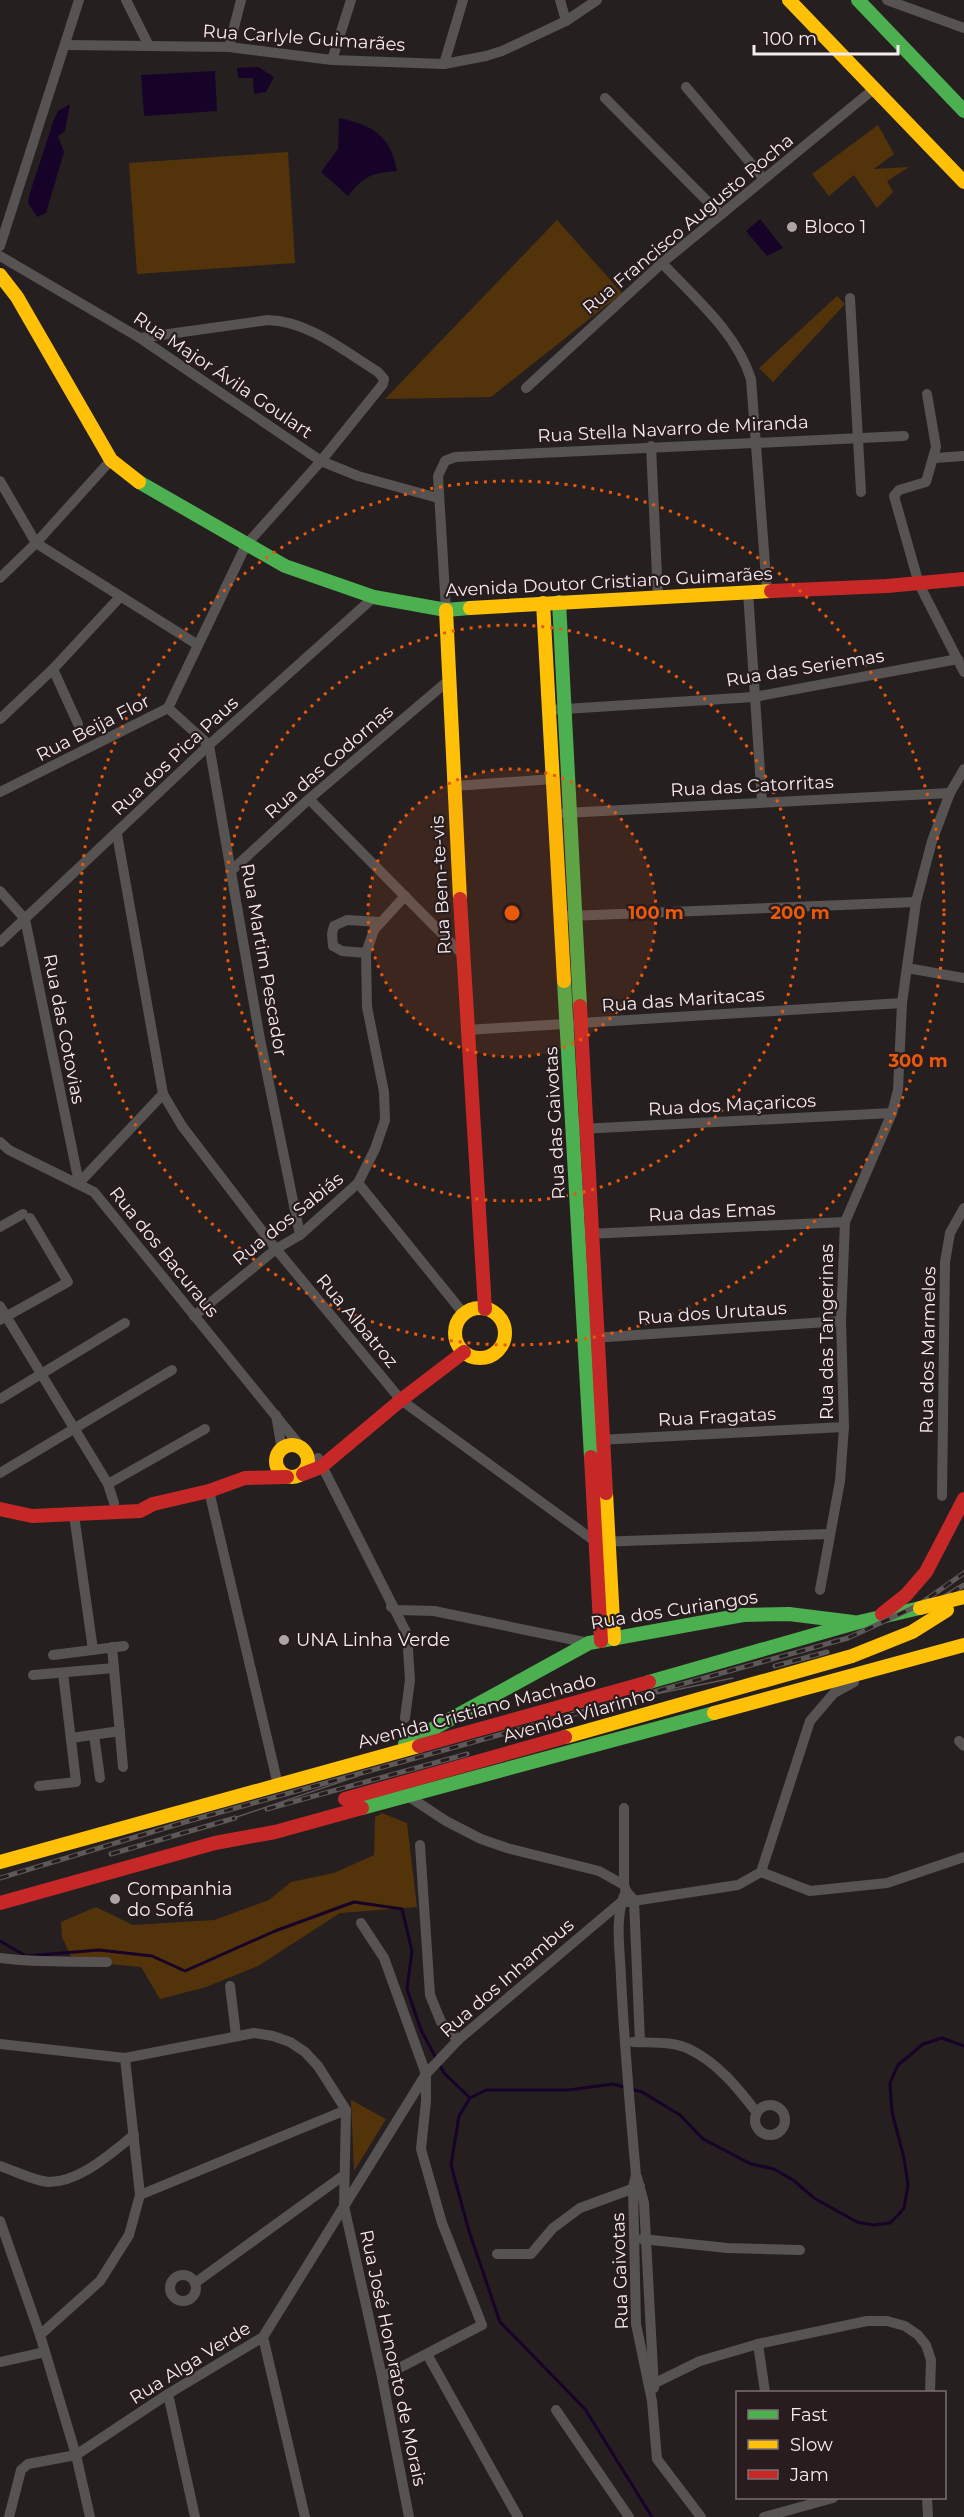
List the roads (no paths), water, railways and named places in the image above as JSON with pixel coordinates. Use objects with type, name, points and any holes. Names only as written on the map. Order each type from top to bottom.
[{"type":"main road","points":[[789,0],[964,182]]},
{"type":"main road","points":[[858,0],[964,111]]},
{"type":"main road","name":"Avenida Doutor Cristiano Guimarães","points":[[0,275],[16,297],[111,460],[132,478],[285,566],[374,597],[446,610],[919,584],[964,579]]},
{"type":"main road","name":"Rua das Gaivotas","points":[[559,602],[564,709],[563,813],[602,1542],[601,1641]]},
{"type":"main road","name":"Rua das Gaivotas","points":[[543,603],[554,779],[563,813]]},
{"type":"main road","name":"Rua Bem-te-vis","points":[[446,610],[467,1030],[485,1309]]},
{"type":"main road","points":[[474,1309],[485,1309],[495,1313],[502,1321],[505,1331],[502,1344],[493,1354],[483,1357],[473,1356],[465,1352],[458,1344],[457,1325],[464,1314],[474,1309]]},
{"type":"main road","points":[[244,1478],[296,1477],[303,1474],[315,1457],[401,1400],[465,1352]]},
{"type":"main road","points":[[6,1510],[32,1516],[140,1511],[153,1504],[209,1491],[244,1478],[291,1444],[315,1457]]},
{"type":"main road","points":[[278,1453],[277,1467],[287,1477]]},
{"type":"main road","points":[[877,1618],[906,1595],[927,1572],[964,1499]]},
{"type":"main road","points":[[6,1510],[32,1506],[138,1501],[153,1504]]},
{"type":"main road","name":"Avenida Cristiano Machado","points":[[0,1862],[626,1689],[859,1622],[964,1597]]},
{"type":"main road","name":"Avenida Vilarinho","points":[[215,1843],[265,1821],[852,1656],[912,1632],[947,1610]]},
{"type":"main road","name":"Rua dos Curiangos","points":[[601,1641],[766,1614],[859,1622]]},
{"type":"main road","points":[[386,1754],[601,1641]]},
{"type":"main road","points":[[0,1903],[215,1843],[275,1832],[964,1645]]},
{"type":"street","points":[[0,246],[67,45],[79,0]]},
{"type":"street","points":[[126,0],[149,46]]},
{"type":"street","points":[[229,47],[241,0]]},
{"type":"street","points":[[332,60],[351,0]]},
{"type":"street","points":[[444,64],[463,0]]},
{"type":"street","points":[[560,0],[566,21]]},
{"type":"street","name":"Rua Carlyle Guimarães","points":[[67,45],[229,47],[332,60],[444,64],[494,53],[566,21],[597,0]]},
{"type":"street","points":[[887,0],[964,28]]},
{"type":"street","points":[[686,87],[764,179]]},
{"type":"street","name":"Rua Francisco Augusto Rocha","points":[[526,388],[662,263],[875,88]]},
{"type":"street","points":[[605,98],[721,215]]},
{"type":"street","name":"Rua Major Ávila Goulart","points":[[0,256],[140,338],[321,461],[357,476],[438,498]]},
{"type":"street","points":[[662,263],[731,339],[745,361],[751,379],[767,591]]},
{"type":"street","points":[[850,298],[861,492]]},
{"type":"street","name":"Rua Beija Flor","points":[[0,792],[168,708],[246,545],[321,461],[380,389],[384,379],[378,372],[300,325],[285,321],[268,320],[140,338]]},
{"type":"street","points":[[927,394],[936,447],[935,458],[926,482],[899,490],[894,496],[919,584],[964,672]]},
{"type":"street","name":"Rua Stella Navarro de Miranda","points":[[445,461],[467,454],[904,436]]},
{"type":"street","points":[[651,446],[658,597]]},
{"type":"street","points":[[935,458],[964,456]]},
{"type":"street","points":[[0,578],[36,543],[111,460]]},
{"type":"street","name":"Rua Bem-te-vis","points":[[445,461],[438,476],[438,498],[446,610]]},
{"type":"street","points":[[0,481],[36,543],[198,645]]},
{"type":"street","points":[[748,592],[762,802]]},
{"type":"street","points":[[0,719],[53,669],[120,597]]},
{"type":"street","name":"Rua dos Pica Paus","points":[[0,942],[209,745],[374,597]]},
{"type":"street","name":"Rua das Seriemas","points":[[549,710],[754,697],[958,659]]},
{"type":"street","points":[[53,669],[78,724]]},
{"type":"street","name":"Rua das Codornas","points":[[231,871],[309,799],[449,680]]},
{"type":"street","points":[[168,708],[209,745]]},
{"type":"street","name":"Rua Martim Pescador","points":[[209,745],[260,1039],[300,1235]]},
{"type":"street","name":"Rua das Tangerinas","points":[[820,1590],[840,1481],[844,1427],[841,1321],[845,1222],[892,1113],[898,1090],[902,1003],[916,902],[932,841],[950,793],[964,769]]},
{"type":"street","points":[[454,786],[554,779]]},
{"type":"street","name":"Rua das Catorritas","points":[[563,813],[950,793]]},
{"type":"street","points":[[309,799],[463,955]]},
{"type":"street","name":"Rua Albatroz","points":[[117,834],[163,1094],[182,1126],[276,1249],[401,1400],[602,1542]]},
{"type":"street","points":[[0,891],[25,919]]},
{"type":"street","name":"Rua dos Sabiás","points":[[195,1316],[276,1249],[300,1235],[358,1183],[375,1149],[385,1120],[384,1092],[367,1007],[366,953],[374,930],[405,896]]},
{"type":"street","points":[[569,916],[916,902]]},
{"type":"street","name":"Rua das Cotovias","points":[[25,919],[79,1183]]},
{"type":"street","points":[[366,953],[342,951],[333,946],[334,926],[347,920],[380,922]]},
{"type":"street","points":[[907,968],[964,978]]},
{"type":"street","name":"Rua das Maritacas","points":[[467,1030],[902,1003]]},
{"type":"street","points":[[79,1183],[163,1094]]},
{"type":"street","name":"Rua dos Maçaricos","points":[[580,1129],[892,1113]]},
{"type":"street","name":"Rua dos Bacuraus","points":[[0,1142],[9,1150],[94,1192],[276,1414],[315,1457],[407,1634],[410,1680],[405,1718]]},
{"type":"street","points":[[358,1183],[464,1314]]},
{"type":"street","name":"Rua dos Marmelos","points":[[942,1496],[945,1262],[950,1233],[964,1208]]},
{"type":"street","points":[[0,1227],[26,1216],[68,1282],[3,1318]]},
{"type":"street","name":"Rua das Emas","points":[[587,1234],[845,1222]]},
{"type":"street","points":[[0,1306],[3,1318],[43,1373],[108,1484],[114,1503]]},
{"type":"street","name":"Rua dos Urutaus","points":[[592,1338],[841,1321]]},
{"type":"street","points":[[0,1399],[125,1323]]},
{"type":"street","points":[[0,1473],[172,1370]]},
{"type":"street","points":[[276,1414],[280,1437],[278,1453]]},
{"type":"street","name":"Rua Fragatas","points":[[597,1440],[844,1427]]},
{"type":"street","points":[[108,1484],[205,1429]]},
{"type":"street","points":[[209,1491],[278,1785]]},
{"type":"street","points":[[74,1515],[93,1650]]},
{"type":"street","points":[[602,1542],[830,1534]]},
{"type":"street","name":"Rua dos Curiangos","points":[[392,1607],[397,1610],[434,1611],[601,1641]]},
{"type":"street","points":[[52,1655],[118,1647],[114,1668],[123,1767]]},
{"type":"street","points":[[889,1665],[834,1693],[810,1721],[761,1872],[810,1891],[887,1883],[964,1857]]},
{"type":"street","points":[[33,1675],[114,1668]]},
{"type":"street","points":[[39,1786],[76,1782],[63,1672]]},
{"type":"street","points":[[71,1738],[120,1731]]},
{"type":"street","points":[[94,1735],[100,1778]]},
{"type":"street","points":[[408,1796],[446,1821],[481,1839],[507,1848],[599,1871],[625,1888],[634,1900],[640,2042]]},
{"type":"street","points":[[624,1808],[625,1888],[620,1904],[624,2042],[671,2044],[688,2049],[732,2081],[757,2113]]},
{"type":"street","points":[[420,1845],[430,1995],[441,2022],[455,2043]]},
{"type":"street","name":"Rua dos Inhambus","points":[[344,2206],[434,2063],[620,1904],[738,1885],[761,1872]]},
{"type":"street","points":[[362,1923],[384,1958],[426,2074],[421,2150],[442,2223],[482,2325],[382,2377]]},
{"type":"street","points":[[0,1958],[37,1963],[62,1960],[106,1962]]},
{"type":"street","points":[[230,1986],[236,2036]]},
{"type":"street","points":[[0,2044],[125,2058],[254,2033],[273,2036],[298,2047],[318,2066],[346,2110],[140,2195]]},
{"type":"street","name":"Rua Gaivotas","points":[[624,2042],[637,2186],[646,2240],[652,2401],[657,2459],[701,2517]]},
{"type":"street","points":[[40,2335],[100,2281],[129,2235],[140,2195],[125,2058]]},
{"type":"street","name":"Rua José Honorato de Morais","points":[[346,2110],[344,2206],[382,2377],[409,2517]]},
{"type":"street","points":[[0,2166],[47,2182],[63,2180],[106,2157],[134,2135]]},
{"type":"street","points":[[195,2283],[344,2175]]},
{"type":"street","points":[[497,2254],[531,2254],[553,2228],[580,2208],[637,2186]]},
{"type":"street","name":"Rua Gaivotas","points":[[637,2186],[634,2238],[636,2324],[652,2386]]},
{"type":"street","name":"Rua Alga Verde","points":[[9,2517],[17,2479],[21,2470],[28,2464],[76,2455],[168,2394],[263,2337],[344,2206]]},
{"type":"street","points":[[0,2221],[5,2252],[40,2335],[76,2455],[90,2517]]},
{"type":"street","points":[[634,2238],[727,2248],[800,2250]]},
{"type":"street","points":[[652,2386],[700,2361],[758,2344],[867,2322],[887,2321],[905,2326],[918,2335],[926,2345],[931,2360],[930,2391]]},
{"type":"street","points":[[263,2337],[305,2517]]},
{"type":"street","points":[[758,2344],[765,2391]]},
{"type":"street","points":[[0,2362],[45,2352]]},
{"type":"street","points":[[427,2354],[518,2517]]},
{"type":"street","points":[[168,2394],[195,2517]]},
{"type":"street","points":[[556,2410],[629,2517]]},
{"type":"street","points":[[764,2517],[829,2499]]},
{"type":"street","points":[[927,2499],[928,2517]]},
{"type":"waterway","points":[[0,1941],[26,1956],[99,1950],[152,1956],[185,1971],[275,1931],[354,1902],[402,1909],[412,1951],[407,1989],[421,2030],[444,2073],[470,2098]]},
{"type":"waterway","points":[[652,2517],[585,2409],[500,2322],[469,2231],[451,2165],[459,2116],[470,2098],[486,2090],[569,2090],[613,2084],[642,2092],[680,2115],[703,2139],[751,2164],[774,2169],[793,2180],[814,2198],[857,2222],[873,2225],[890,2223],[899,2214],[904,2208],[908,2185],[904,2158],[892,2112],[890,2083],[898,2065],[923,2044],[942,2038],[964,2046]]},
{"type":"tram line","points":[[641,1697],[733,1678]]},
{"type":"tram line","points":[[225,1821],[358,1776]]},
{"type":"railway","points":[[0,1878],[185,1822],[848,1638],[917,1606],[964,1573]]},
{"type":"railway","points":[[936,1602],[964,1585]]},
{"type":"railway","points":[[775,1666],[827,1652]]},
{"type":"railway","points":[[267,1809],[467,1754]]},
{"type":"railway","points":[[111,1854],[235,1818]]},
{"type":"place","name":"Bloco 1","points":[[792,227]]},
{"type":"place","name":"UNA Linha Verde","points":[[284,1640]]},
{"type":"place","name":"Companhia do Sofá","points":[[115,1899]]}]
